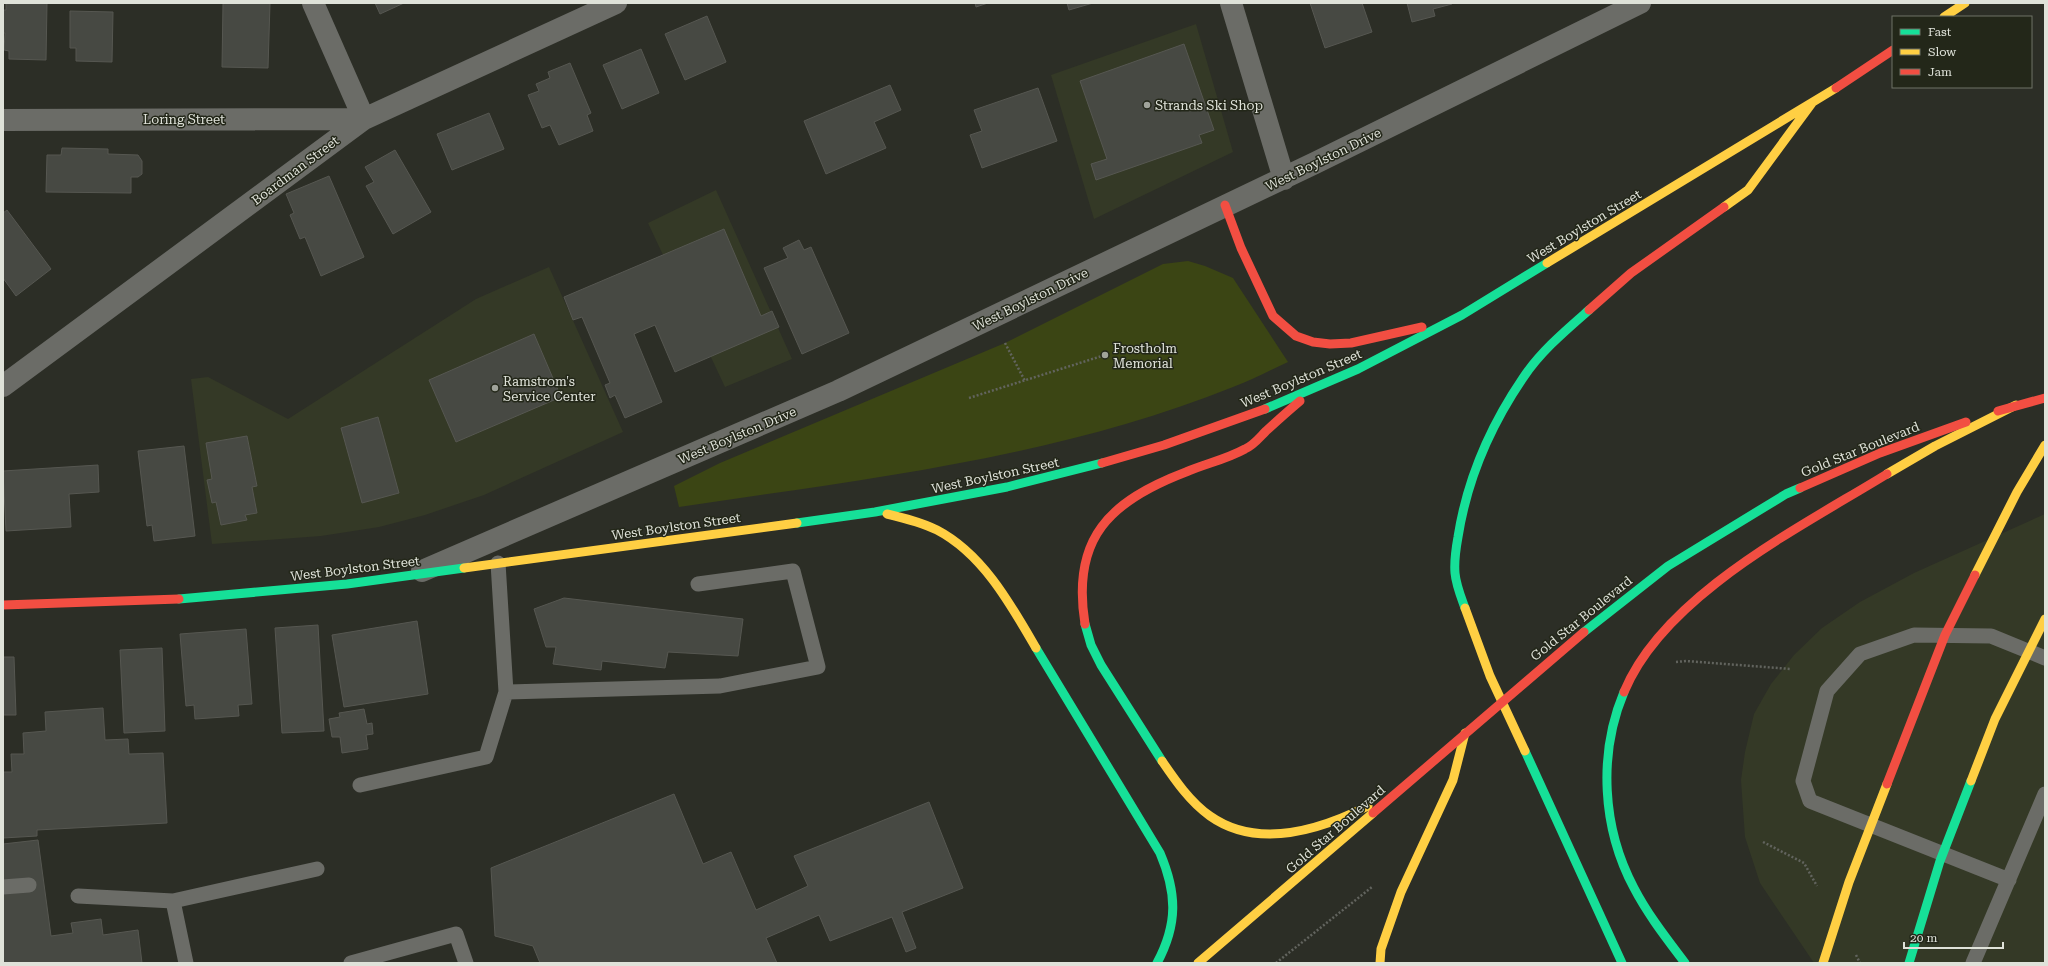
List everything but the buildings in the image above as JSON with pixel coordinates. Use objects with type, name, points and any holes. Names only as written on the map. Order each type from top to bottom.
[{"type":"main road","points":[[1946,16],[1965,3]]},
{"type":"main road","name":"West Boylston Street","points":[[3,604],[195,599],[347,584],[875,512],[1007,487],[1109,461],[1217,427],[1312,390],[1358,369],[1462,316],[1812,103],[1892,51]]},
{"type":"main road","points":[[1622,963],[1490,676],[1471,626],[1459,591],[1455,573],[1458,528],[1472,478],[1483,450],[1509,400],[1523,378],[1542,354],[1565,331],[1631,273],[1748,190],[1812,103]]},
{"type":"main road","points":[[1225,205],[1241,248],[1273,316],[1296,336],[1313,342],[1330,344],[1351,343],[1462,316]]},
{"type":"main road","points":[[1312,390],[1248,448],[1139,493],[1116,508],[1102,522],[1093,538],[1084,577],[1082,603],[1085,626],[1093,651],[1164,765],[1201,809],[1221,824],[1245,832],[1270,834],[1286,833],[1313,828],[1345,818],[1401,789]]},
{"type":"main road","name":"Gold Star Boulevard","points":[[1198,963],[1465,733],[1585,631],[1642,585],[1751,514],[1792,490],[1866,459],[2016,405],[2045,398]]},
{"type":"main road","points":[[1685,963],[1650,916],[1635,891],[1617,849],[1607,802],[1606,766],[1609,738],[1616,711],[1627,684],[1641,660],[1660,636],[1705,594],[1772,544],[1925,452],[2016,405]]},
{"type":"main road","points":[[1823,963],[1849,882],[1945,635],[2017,492],[2045,445]]},
{"type":"main road","points":[[875,512],[921,521],[941,532],[962,547],[980,564],[1010,604],[1160,853],[1168,869],[1173,886],[1174,916],[1172,928],[1163,954],[1157,963]]},
{"type":"main road","points":[[1909,963],[1940,861],[1995,720],[2045,619]]},
{"type":"main road","points":[[1380,963],[1381,949],[1401,892],[1453,780],[1465,733]]},
{"type":"street","points":[[313,3],[364,118]]},
{"type":"street","name":"Boardman Street","points":[[3,386],[364,118],[616,3]]},
{"type":"street","points":[[1231,3],[1284,178]]},
{"type":"street","name":"West Boylston Drive","points":[[411,575],[838,391],[1284,178],[1640,3]]},
{"type":"street","name":"Loring Street","points":[[3,120],[364,118]]},
{"type":"lane","points":[[360,785],[486,757],[506,692],[498,563]]},
{"type":"lane","points":[[506,692],[720,686],[818,666],[792,571],[698,584]]},
{"type":"lane","points":[[2009,880],[1810,801],[1803,781],[1827,691],[1860,654],[1914,635],[1991,636],[2045,658]]},
{"type":"lane","points":[[1973,963],[2045,794]]},
{"type":"lane","points":[[78,896],[174,901],[317,869]]},
{"type":"lane","points":[[3,887],[29,884]]},
{"type":"lane","points":[[174,901],[186,963]]},
{"type":"lane","points":[[350,963],[456,934],[466,963]]},
{"type":"path","points":[[1005,343],[1025,381]]},
{"type":"path","points":[[969,398],[1105,355]]},
{"type":"path","points":[[1672,662],[1686,661],[1791,669]]},
{"type":"path","points":[[1276,963],[1373,886]]},
{"type":"shaded area","points":[[1196,24],[1233,152],[1094,219],[1051,75]]},
{"type":"shaded area","points":[[716,190],[792,359],[725,387],[648,223]]},
{"type":"shaded area","points":[[549,267],[623,432],[484,495],[425,515],[379,527],[321,536],[212,544],[191,379],[208,377],[288,419],[476,299]]},
{"type":"shaded area","points":[[2045,514],[2045,963],[1814,963],[1760,883],[1745,837],[1741,780],[1745,752],[1754,714],[1771,684],[1794,655],[1822,628],[1860,602],[1914,573]]},
{"type":"green space","points":[[1188,261],[1205,266],[1233,278],[1288,362],[1240,384],[1166,411],[1098,432],[1029,449],[890,475],[679,507],[674,486],[720,463],[1005,343],[1163,264]]},
{"type":"traffic: fast","points":[[1265,409],[1358,369],[1462,315],[1547,263]]},
{"type":"traffic: fast","points":[[1465,608],[1456,577],[1455,555],[1467,495],[1482,454],[1511,396],[1530,368],[1553,342],[1589,310]]},
{"type":"traffic: fast","points":[[797,523],[875,512],[1007,487],[1102,463]]},
{"type":"traffic: fast","points":[[1584,632],[1668,566],[1786,494],[1800,488]]},
{"type":"traffic: fast","points":[[179,599],[347,584],[464,568]]},
{"type":"traffic: fast","points":[[1085,624],[1091,645],[1101,665],[1162,761]]},
{"type":"traffic: fast","points":[[1036,648],[1160,853],[1166,868],[1172,895],[1172,922],[1164,949],[1157,963]]},
{"type":"traffic: fast","points":[[1624,692],[1610,740],[1607,765],[1607,791],[1615,841],[1623,865],[1639,898],[1658,927],[1685,963]]},
{"type":"traffic: fast","points":[[1525,751],[1622,963]]},
{"type":"traffic: fast","points":[[1909,963],[1940,861],[1971,781]]},
{"type":"traffic: slow","points":[[1946,16],[1965,3]]},
{"type":"traffic: slow","points":[[1547,263],[1836,88]]},
{"type":"traffic: slow","points":[[1724,207],[1748,190],[1812,103]]},
{"type":"traffic: slow","points":[[1887,474],[1935,446],[2016,405]]},
{"type":"traffic: slow","points":[[1975,575],[2017,492],[2045,445]]},
{"type":"traffic: slow","points":[[887,514],[919,522],[931,527],[953,540],[968,553],[982,567],[1006,598],[1036,648]]},
{"type":"traffic: slow","points":[[464,568],[797,523]]},
{"type":"traffic: slow","points":[[1465,608],[1490,676],[1525,751]]},
{"type":"traffic: slow","points":[[1971,781],[1995,719],[2045,619]]},
{"type":"traffic: slow","points":[[1380,963],[1381,949],[1401,892],[1453,780],[1465,733]]},
{"type":"traffic: slow","points":[[1162,761],[1183,790],[1210,816],[1229,826],[1248,832],[1268,834],[1289,833],[1310,829],[1349,815],[1368,806]]},
{"type":"traffic: slow","points":[[1823,963],[1849,882],[1887,784]]},
{"type":"traffic: slow","points":[[1198,963],[1373,813]]},
{"type":"traffic: jam","points":[[1836,88],[1892,51]]},
{"type":"traffic: jam","points":[[1225,205],[1241,248],[1273,316],[1296,336],[1313,342],[1330,344],[1351,343],[1422,327]]},
{"type":"traffic: jam","points":[[1589,310],[1631,273],[1724,207]]},
{"type":"traffic: jam","points":[[1998,411],[2045,398]]},
{"type":"traffic: jam","points":[[1085,624],[1082,594],[1084,568],[1091,546],[1102,527],[1117,510],[1136,496],[1159,483],[1231,456],[1248,447],[1300,401]]},
{"type":"traffic: jam","points":[[1102,463],[1164,445],[1265,409]]},
{"type":"traffic: jam","points":[[1800,488],[1880,453],[1966,422]]},
{"type":"traffic: jam","points":[[1624,692],[1643,657],[1670,624],[1702,594],[1738,566],[1815,517],[1887,474]]},
{"type":"traffic: jam","points":[[1887,784],[1945,635],[1975,575]]},
{"type":"traffic: jam","points":[[3,605],[179,599]]},
{"type":"traffic: jam","points":[[1373,813],[1584,632]]},
{"type":"place","name":"Strands Ski Shop","points":[[1147,105]]},
{"type":"place","name":"Frostholm Memorial","points":[[1105,355]]},
{"type":"place","name":"Ramstrom's Service Center","points":[[495,388]]}]
